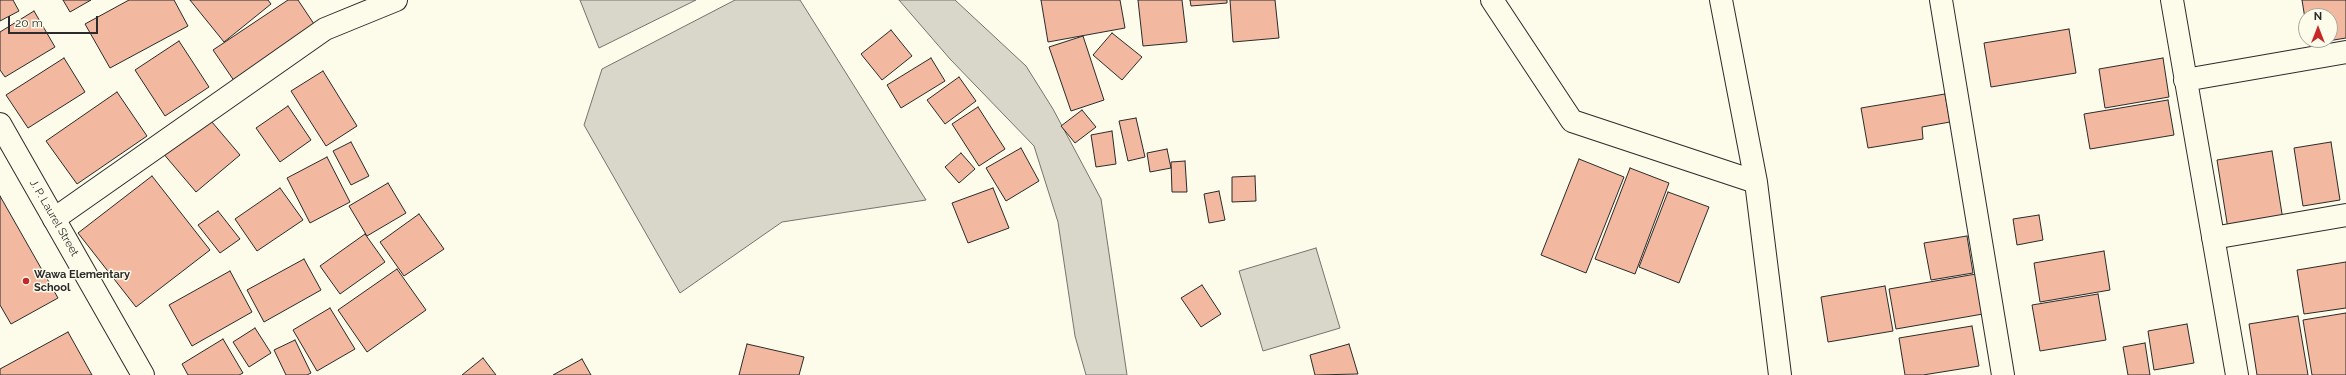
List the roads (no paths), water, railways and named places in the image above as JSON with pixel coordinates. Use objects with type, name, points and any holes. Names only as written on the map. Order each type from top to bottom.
[{"type":"street","points":[[54,219],[325,29],[396,0]]},
{"type":"street","points":[[1492,0],[1572,121],[1756,182]]},
{"type":"street","points":[[1721,0],[1756,182],[1780,375]]},
{"type":"street","points":[[1941,0],[2003,375]]},
{"type":"street","points":[[2172,0],[2236,375]]},
{"type":"street","points":[[2186,80],[2346,52]]},
{"type":"street","name":"J. P. Laurel Street","points":[[0,124],[143,375]]},
{"type":"street","points":[[2213,238],[2346,215]]},
{"type":"place","name":"Wawa Elementary School","points":[[26,281]]}]
